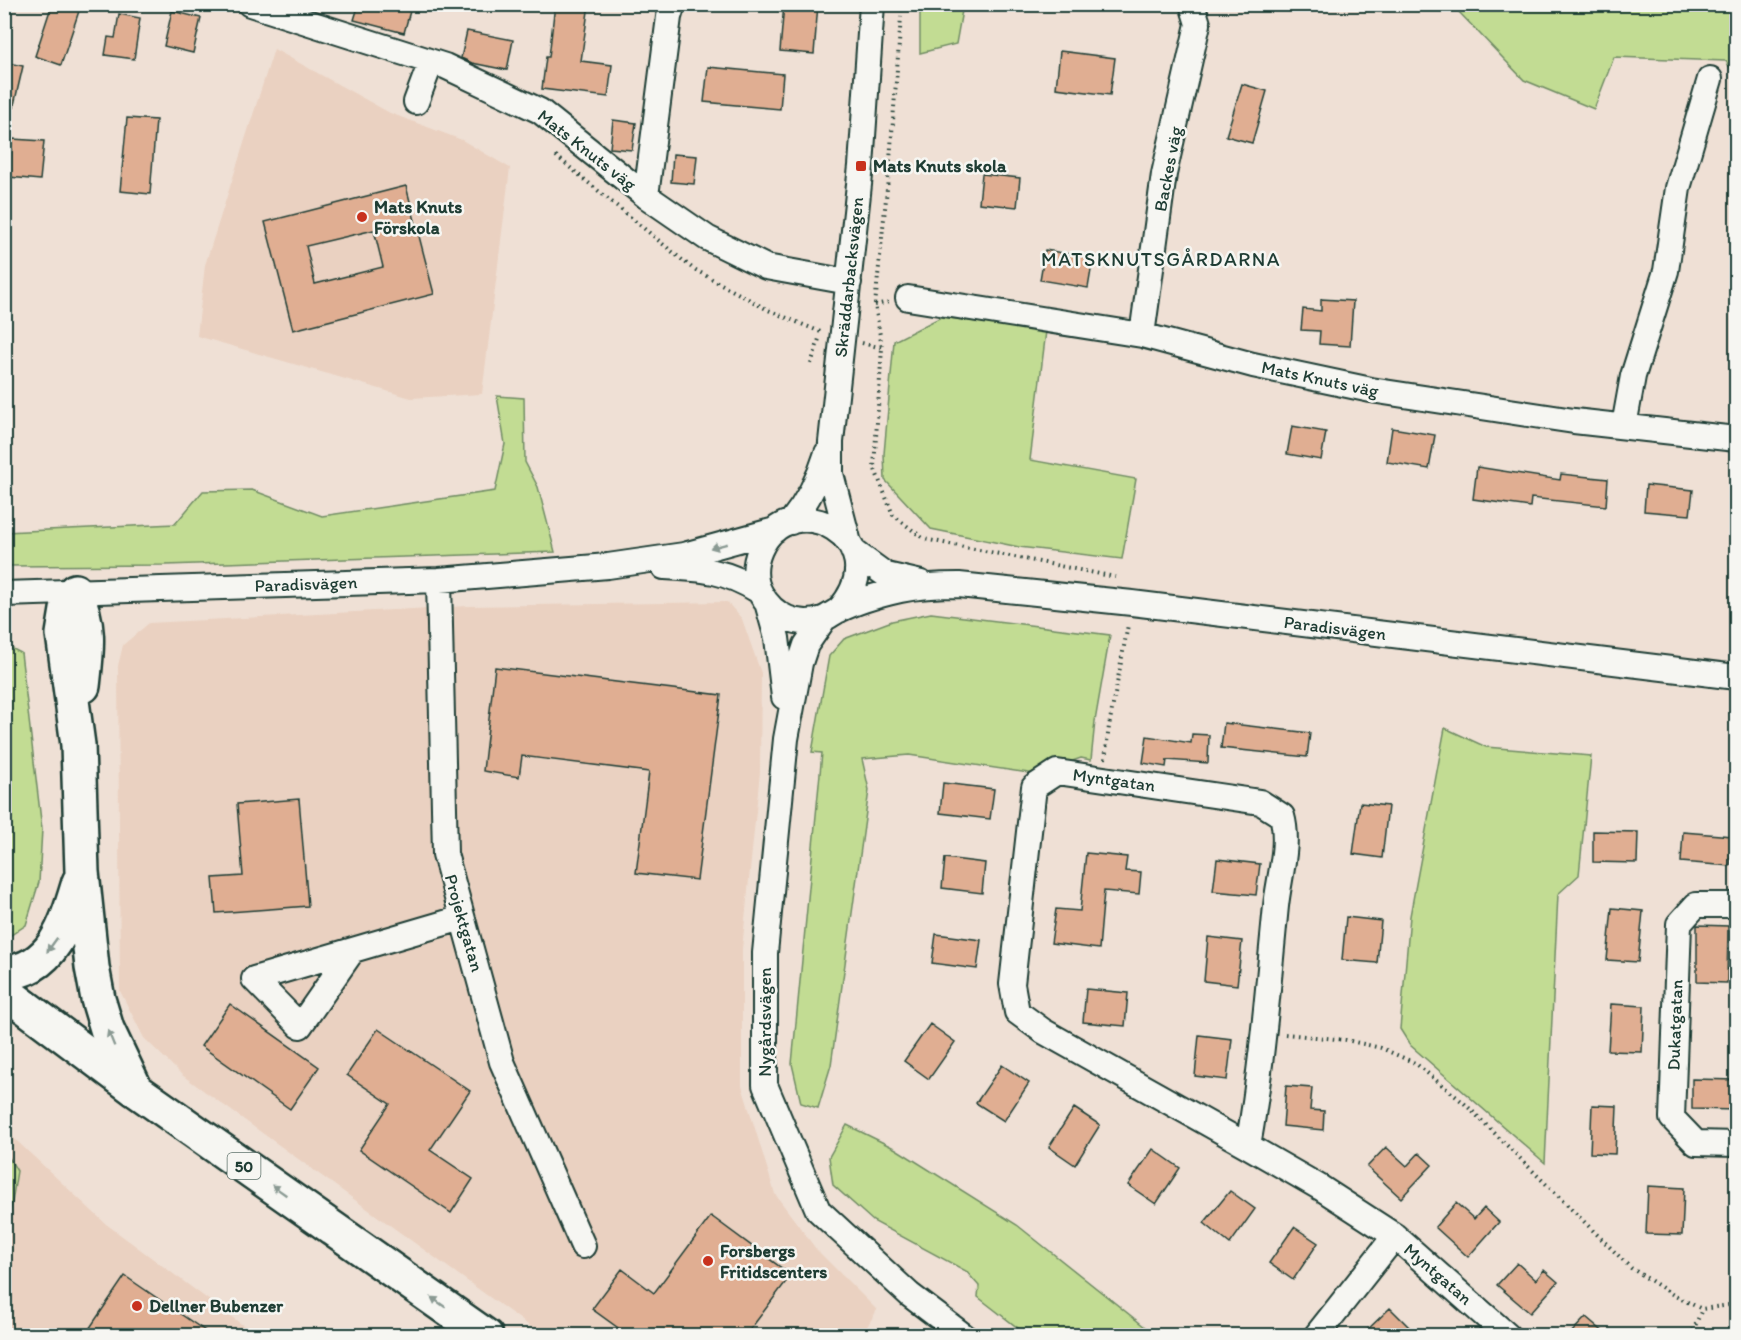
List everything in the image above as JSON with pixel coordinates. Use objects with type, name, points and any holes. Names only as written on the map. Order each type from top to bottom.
[{"type":"highway","points":[[75,591],[67,610],[63,634],[78,745],[82,872],[98,999],[115,1049],[136,1090]]},
{"type":"highway","points":[[4,973],[25,970],[43,957],[51,947],[68,917],[82,872]]},
{"type":"highway","name":"50","points":[[4,991],[136,1090],[486,1335]]},
{"type":"highway","name":"50","points":[[4,1013],[130,1113],[448,1335]]},
{"type":"street","name":"Mats Knuts väg","points":[[250,4],[445,66],[540,111],[646,196],[707,238],[766,267],[849,282]]},
{"type":"street","name":"Skräddarbacksvägen","points":[[851,547],[831,474],[831,442],[861,166],[872,4]]},
{"type":"street","name":"Backes väg","points":[[1142,335],[1164,174],[1198,24],[1192,4]]},
{"type":"street","points":[[646,196],[670,9]]},
{"type":"street","points":[[416,102],[431,62]]},
{"type":"street","points":[[1624,426],[1633,376],[1666,271],[1678,188],[1710,79]]},
{"type":"street","name":"Mats Knuts väg","points":[[908,298],[1142,335],[1253,365],[1371,390],[1574,421],[1737,439]]},
{"type":"street","name":"Skräddarbacksvägen","points":[[783,526],[804,505],[814,489],[831,442]]},
{"type":"street","points":[[807,519],[824,522],[838,530],[851,547],[857,566],[856,583],[850,598],[832,615],[809,622],[794,621],[780,615],[764,599],[755,575],[756,558],[763,542],[783,526],[807,519]]},
{"type":"street","name":"Paradisvägen","points":[[4,594],[439,580],[608,566],[684,555],[783,526]]},
{"type":"street","name":"Paradisvägen","points":[[851,547],[886,575],[905,581],[932,585],[959,585],[1132,603],[1737,677]]},
{"type":"street","name":"Paradisvägen","points":[[608,566],[700,569],[728,574],[764,599]]},
{"type":"street","name":"Projektgatan","points":[[439,580],[445,854],[502,1062],[583,1246]]},
{"type":"street","name":"Paradisvägen","points":[[832,615],[899,590],[932,585]]},
{"type":"street","name":"Nygårdsvägen","points":[[764,599],[777,638],[782,668],[786,739]]},
{"type":"street","name":"Nygårdsvägen","points":[[832,615],[806,645],[800,663],[786,739],[765,954],[765,1085],[818,1209],[910,1295],[964,1335]]},
{"type":"street","name":"Myntgatan","points":[[1248,1146],[1255,1106],[1286,832],[1282,816],[1260,801],[1057,772],[1034,787],[1012,984],[1017,1012],[1043,1031],[1321,1188],[1395,1236],[1508,1335]]},
{"type":"street","name":"Dukatgatan","points":[[1737,905],[1696,905],[1679,924],[1672,1118],[1696,1143],[1737,1144]]},
{"type":"street","points":[[353,950],[462,918]]},
{"type":"street","name":"Myntgatan","points":[[1316,1335],[1395,1236]]},
{"type":"path","points":[[902,4],[890,160],[875,305],[882,348],[874,467],[893,515],[924,539],[1135,581],[1109,726],[1103,778]]},
{"type":"path","points":[[556,156],[692,268],[768,310]]},
{"type":"path","points":[[811,364],[821,333]]},
{"type":"path","points":[[1263,1032],[1346,1040],[1381,1048],[1415,1063],[1464,1103],[1631,1268],[1675,1296],[1702,1309],[1737,1304]]},
{"type":"path","points":[[1691,1335],[1702,1309]]},
{"type":"shaded area","name":"Mats Knuts Förskola","points":[[274,49],[390,113],[462,140],[510,168],[482,394],[411,398],[197,336],[205,265]]},
{"type":"shaded area","points":[[727,602],[742,619],[761,673],[760,772],[742,949],[742,1086],[775,1194],[816,1249],[877,1310],[862,1335],[542,1335],[182,1075],[144,1038],[120,991],[118,666],[123,645],[149,623],[468,606]]},
{"type":"shaded area","points":[[4,1129],[106,1224],[256,1335],[5,1335]]},
{"type":"green space","points":[[920,5],[963,5],[956,44],[920,53]]},
{"type":"green space","points":[[1458,5],[1736,5],[1736,78],[1726,61],[1614,57],[1594,109],[1524,80],[1458,11]]},
{"type":"green space","points":[[941,317],[1046,331],[1030,460],[1136,479],[1122,559],[1019,547],[931,529],[885,480],[884,454],[894,341]]},
{"type":"green space","points":[[497,396],[524,398],[525,462],[538,487],[555,552],[166,565],[5,566],[5,532],[175,524],[203,491],[252,490],[322,516],[495,491],[505,444]]},
{"type":"green space","points":[[931,613],[1110,635],[1095,721],[1091,760],[1081,758],[1035,774],[909,755],[862,759],[869,790],[831,1065],[818,1108],[801,1103],[792,1064],[822,753],[812,752],[829,656],[844,639],[892,621]]},
{"type":"green space","points":[[5,645],[21,653],[42,829],[39,882],[26,925],[5,939]]},
{"type":"green space","points":[[1445,728],[1486,747],[1591,756],[1579,875],[1558,894],[1545,1163],[1410,1045],[1400,1029],[1410,916]]},
{"type":"green space","points":[[847,1125],[896,1149],[1017,1225],[1155,1335],[1027,1335],[978,1297],[979,1286],[966,1271],[873,1221],[833,1185],[829,1157]]},
{"type":"green space","points":[[5,1151],[17,1171],[5,1246]]},
{"type":"building","points":[[52,4],[68,4],[80,8],[61,65],[35,56]]},
{"type":"building","points":[[359,4],[385,4],[410,11],[404,33],[354,20]]},
{"type":"building","points":[[555,4],[589,4],[581,61],[612,65],[608,97],[542,89],[546,57],[549,57]]},
{"type":"building","points":[[784,4],[818,4],[814,54],[780,51]]},
{"type":"building","points":[[172,11],[201,18],[193,53],[164,46]]},
{"type":"building","points":[[119,14],[140,18],[134,59],[105,55],[108,37],[115,38]]},
{"type":"building","points":[[467,31],[513,40],[507,70],[472,63],[461,58]]},
{"type":"building","points":[[1060,51],[1115,58],[1110,95],[1056,88]]},
{"type":"building","points":[[4,62],[23,66],[11,118],[4,117]]},
{"type":"building","points":[[708,67],[783,74],[780,109],[704,102]]},
{"type":"building","points":[[1242,84],[1267,91],[1252,143],[1226,136]]},
{"type":"building","points":[[127,118],[156,120],[150,194],[120,191]]},
{"type":"building","points":[[613,120],[636,123],[632,150],[610,148]]},
{"type":"building","points":[[12,139],[44,141],[40,180],[9,177]]},
{"type":"building","points":[[673,154],[697,156],[694,184],[671,182]]},
{"type":"building","points":[[982,174],[1020,178],[1017,207],[979,203]]},
{"type":"building","points":[[406,186],[434,294],[293,330],[265,222]],"holes":[[[374,230],[383,267],[315,284],[306,246]]]},
{"type":"building","points":[[1045,250],[1093,258],[1088,288],[1040,280]]},
{"type":"building","points":[[1321,299],[1353,301],[1350,346],[1319,344],[1320,331],[1301,330],[1303,309],[1321,311]]},
{"type":"building","points":[[1292,426],[1326,432],[1321,460],[1287,454]]},
{"type":"building","points":[[1392,428],[1435,435],[1429,469],[1387,462]]},
{"type":"building","points":[[1477,467],[1560,480],[1561,474],[1608,479],[1606,506],[1531,498],[1530,507],[1473,499]]},
{"type":"building","points":[[1646,485],[1693,490],[1690,515],[1644,511]]},
{"type":"building","points":[[495,667],[721,695],[697,880],[636,873],[649,772],[522,756],[519,777],[483,771]]},
{"type":"building","points":[[1224,723],[1310,733],[1307,757],[1221,748]]},
{"type":"building","points":[[1192,734],[1209,735],[1208,763],[1167,760],[1166,767],[1143,763],[1147,736],[1191,743]]},
{"type":"building","points":[[943,783],[994,789],[990,819],[940,813]]},
{"type":"building","points":[[299,799],[308,906],[216,913],[213,878],[243,876],[237,804]]},
{"type":"building","points":[[1360,803],[1388,806],[1382,858],[1353,854]]},
{"type":"building","points":[[1593,831],[1638,832],[1637,863],[1593,862]]},
{"type":"building","points":[[1683,832],[1732,836],[1730,866],[1681,862]]},
{"type":"building","points":[[1086,853],[1127,857],[1125,871],[1141,872],[1139,894],[1104,891],[1099,949],[1051,943],[1056,909],[1080,911]]},
{"type":"building","points":[[945,858],[985,863],[982,893],[942,888]]},
{"type":"building","points":[[1217,859],[1260,864],[1256,895],[1213,891]]},
{"type":"building","points":[[1612,908],[1643,911],[1638,962],[1607,960]]},
{"type":"building","points":[[1346,917],[1381,921],[1377,963],[1342,960]]},
{"type":"building","points":[[1697,925],[1728,926],[1727,983],[1697,982]]},
{"type":"building","points":[[936,934],[981,940],[977,969],[932,963]]},
{"type":"building","points":[[1208,937],[1242,941],[1237,985],[1204,981]]},
{"type":"building","points":[[1086,989],[1128,993],[1125,1026],[1083,1022]]},
{"type":"building","points":[[230,1004],[319,1067],[290,1109],[201,1046]]},
{"type":"building","points":[[1611,1004],[1644,1006],[1642,1052],[1608,1051]]},
{"type":"building","points":[[930,1024],[955,1042],[929,1079],[904,1061]]},
{"type":"building","points":[[378,1029],[470,1091],[430,1150],[473,1179],[451,1213],[359,1150],[390,1104],[347,1075]]},
{"type":"building","points":[[1199,1035],[1232,1039],[1227,1080],[1195,1076]]},
{"type":"building","points":[[1002,1065],[1029,1083],[1004,1121],[976,1103]]},
{"type":"building","points":[[1692,1079],[1737,1080],[1737,1110],[1692,1109]]},
{"type":"building","points":[[1286,1086],[1312,1088],[1310,1110],[1324,1111],[1323,1130],[1283,1126]]},
{"type":"building","points":[[1592,1105],[1617,1106],[1615,1154],[1590,1153]]},
{"type":"building","points":[[1074,1108],[1100,1125],[1075,1165],[1049,1147]]},
{"type":"building","points":[[1386,1147],[1407,1166],[1419,1153],[1432,1165],[1401,1198],[1367,1167]]},
{"type":"building","points":[[1153,1149],[1180,1168],[1156,1204],[1128,1185]]},
{"type":"building","points":[[1648,1186],[1684,1188],[1682,1235],[1646,1234]]},
{"type":"building","points":[[1230,1191],[1255,1209],[1230,1244],[1204,1223]]},
{"type":"building","points":[[1456,1203],[1474,1219],[1484,1208],[1499,1222],[1468,1257],[1435,1227]]},
{"type":"building","points":[[711,1216],[791,1275],[746,1335],[628,1335],[592,1309],[622,1269],[654,1293]]},
{"type":"building","points":[[1294,1227],[1318,1243],[1293,1280],[1269,1263]]},
{"type":"building","points":[[1517,1263],[1536,1280],[1544,1270],[1558,1282],[1530,1313],[1497,1285]]},
{"type":"building","name":"Dellner Bubenzer","points":[[125,1276],[211,1335],[85,1335]]},
{"type":"building","points":[[1390,1308],[1417,1335],[1362,1335]]},
{"type":"building","points":[[1586,1317],[1607,1335],[1569,1335]]},
{"type":"place","name":"Mats Knuts skola","points":[[861,166]]},
{"type":"place","name":"Mats Knuts Förskola","points":[[362,217]]},
{"type":"place","name":"Forsbergs Fritidscenters","points":[[708,1261]]},
{"type":"place","name":"Dellner Bubenzer","points":[[137,1306]]},
{"type":"district","name":"MATSKNUTSGÅRDARNA","points":[[1161,259]]}]
